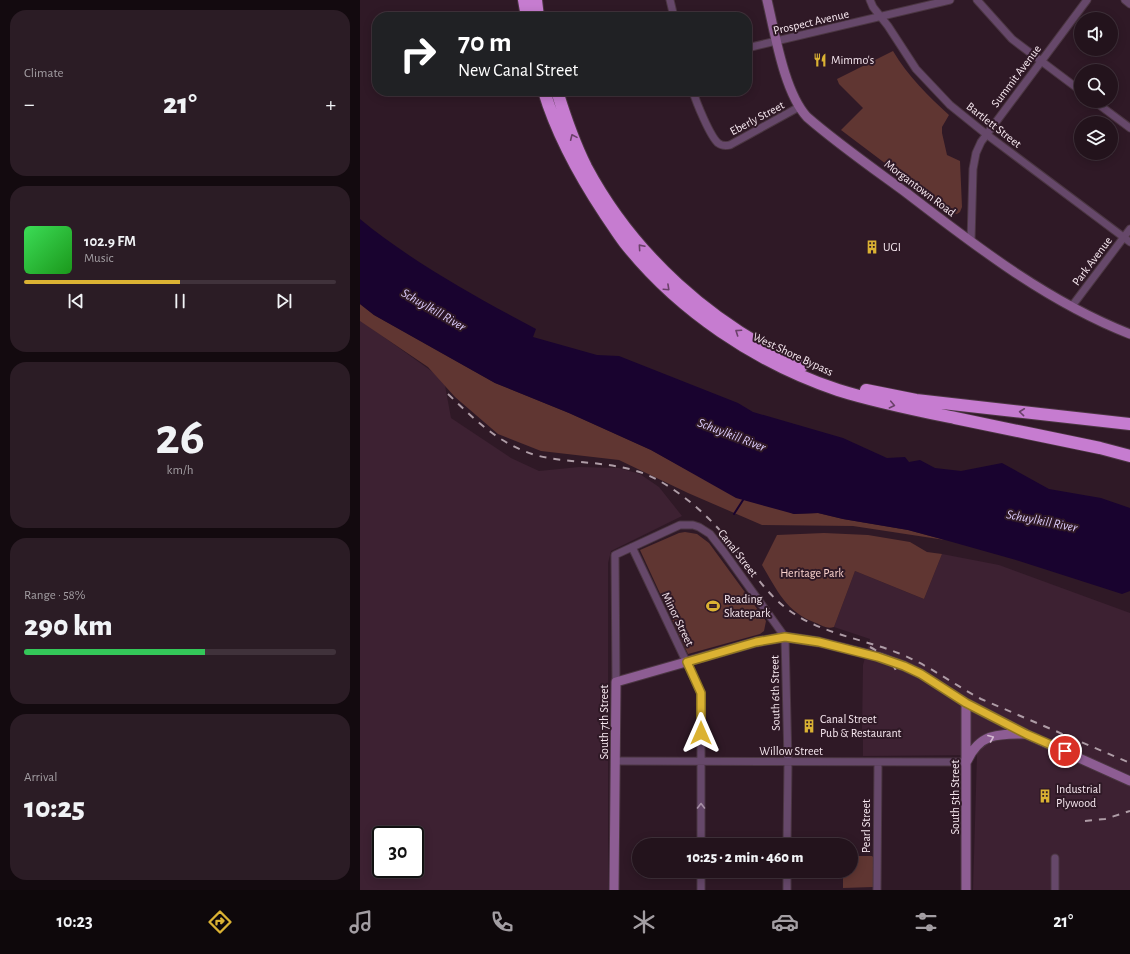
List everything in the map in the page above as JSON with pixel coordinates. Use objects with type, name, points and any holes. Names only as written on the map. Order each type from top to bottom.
[{"type":"highway","points":[[524,0],[526,12]]},
{"type":"highway","points":[[536,0],[537,12]]},
{"type":"highway","name":"West Shore Bypass","points":[[546,96],[556,126],[586,185],[624,242],[667,288],[722,332],[759,356],[837,389],[888,404],[1130,456]]},
{"type":"highway","name":"West Shore Bypass","points":[[559,96],[567,124],[586,167],[614,212],[629,232],[671,279],[704,307],[761,346],[808,369],[843,383],[916,400],[1130,424]]},
{"type":"highway","points":[[1043,414],[1130,429]]},
{"type":"highway","points":[[1032,434],[1130,448]]},
{"type":"street","points":[[670,0],[673,12]]},
{"type":"street","name":"Morgantown Road","points":[[767,0],[789,85],[799,107],[811,121],[971,241],[1023,278],[1106,324],[1130,334]]},
{"type":"street","name":"Bartlett Street","points":[[870,0],[873,7],[916,69],[950,105],[986,134],[1130,242]]},
{"type":"street","name":"Prospect Avenue","points":[[752,47],[950,0]]},
{"type":"street","points":[[977,0],[1012,38],[1074,86]]},
{"type":"street","name":"Summit Avenue","points":[[971,241],[974,161],[981,142],[1087,0]]},
{"type":"street","points":[[1125,0],[1130,4]]},
{"type":"street","name":"Eberly Street","points":[[695,96],[702,115],[713,136],[718,143],[725,146],[730,145],[799,107]]},
{"type":"street","points":[[1103,108],[1130,128]]},
{"type":"street","name":"Park Avenue","points":[[1072,306],[1130,229]]},
{"type":"street","name":"Canal Street","points":[[615,555],[680,525],[693,525],[699,527],[710,534],[785,637]]},
{"type":"street","name":"Minor Street","points":[[632,547],[701,693],[701,838]]},
{"type":"street","name":"South 7th Street","points":[[614,890],[616,682],[615,555]]},
{"type":"street","points":[[616,682],[756,642],[785,637],[819,642],[889,660],[921,674],[966,703],[1026,734],[1130,781]]},
{"type":"street","name":"South 6th Street","points":[[785,637],[788,762],[787,838]]},
{"type":"street","name":"South 5th Street","points":[[966,703],[966,890]]},
{"type":"street","points":[[967,762],[976,745],[992,736],[1003,734],[1026,734]]},
{"type":"street","name":"Willow Street","points":[[615,761],[967,762]]},
{"type":"street","name":"Pearl Street","points":[[877,890],[878,762]]},
{"type":"street","points":[[1055,858],[1055,890]]},
{"type":"street","points":[[701,878],[701,890]]},
{"type":"street","points":[[787,878],[787,890]]},
{"type":"shaded area","points":[[360,320],[444,380],[451,418],[511,458],[539,471],[579,467],[619,468],[640,474],[659,487],[682,516],[611,551],[608,563],[608,890],[360,890]]},
{"type":"shaded area","points":[[942,554],[999,565],[1130,613],[1130,890],[973,890],[977,755],[863,756],[863,665],[870,639],[834,627],[855,571],[924,599]]},
{"type":"green space","points":[[893,51],[905,69],[919,85],[949,115],[942,127],[942,133],[947,155],[960,161],[962,207],[960,212],[957,214],[951,213],[841,130],[863,108],[839,84],[837,79]]},
{"type":"green space","points":[[360,304],[374,315],[495,383],[569,413],[651,450],[691,472],[794,514],[818,513],[843,519],[908,530],[945,540],[853,526],[762,525],[688,493],[619,460],[541,451],[498,434],[455,397],[428,367],[360,321]]},
{"type":"green space","points":[[685,532],[697,534],[709,543],[766,621],[764,631],[760,634],[688,654],[640,550],[679,533]]},
{"type":"green space","name":"Heritage Park","points":[[824,533],[868,535],[910,542],[927,552],[942,554],[924,599],[855,571],[834,627],[832,628],[823,626],[797,613],[783,599],[762,565],[777,535]]},
{"type":"green space","points":[[858,856],[872,856],[873,887],[843,888],[843,878],[858,878]]},
{"type":"water","name":"Schuylkill River","points":[[360,219],[401,250],[445,278],[536,329],[533,337],[597,355],[619,356],[738,403],[753,412],[843,438],[887,458],[905,457],[909,462],[920,460],[935,468],[961,471],[1002,463],[1049,489],[1101,498],[1130,508],[1130,591],[1122,594],[1016,560],[908,530],[843,519],[818,513],[794,514],[736,498],[651,450],[569,413],[495,383],[374,315],[360,304]]},
{"type":"waterway","points":[[734,514],[743,500]]},
{"type":"railway","points":[[448,394],[489,431],[525,452],[554,459],[628,469],[642,473],[666,485],[693,504],[710,520],[733,545],[769,592],[786,608],[798,616],[825,629],[898,653],[930,668],[981,699],[1130,763]]},
{"type":"railway","points":[[870,647],[891,663],[898,676]]},
{"type":"railway","points":[[1085,821],[1105,819],[1130,811]]},
{"type":"place","name":"Mimmo's","points":[[820,60]]},
{"type":"place","name":"UGI","points":[[872,247]]},
{"type":"place","name":"Reading Skatepark","points":[[713,606]]},
{"type":"place","name":"Canal Street Pub & Restaurant","points":[[809,726]]},
{"type":"place","name":"Industrial Plywood","points":[[1045,796]]},
{"type":"route","points":[[701,733],[701,693],[687,662],[756,642],[785,637],[819,642],[889,660],[904,666],[921,674],[966,703],[1026,734],[1065,751]]}]
